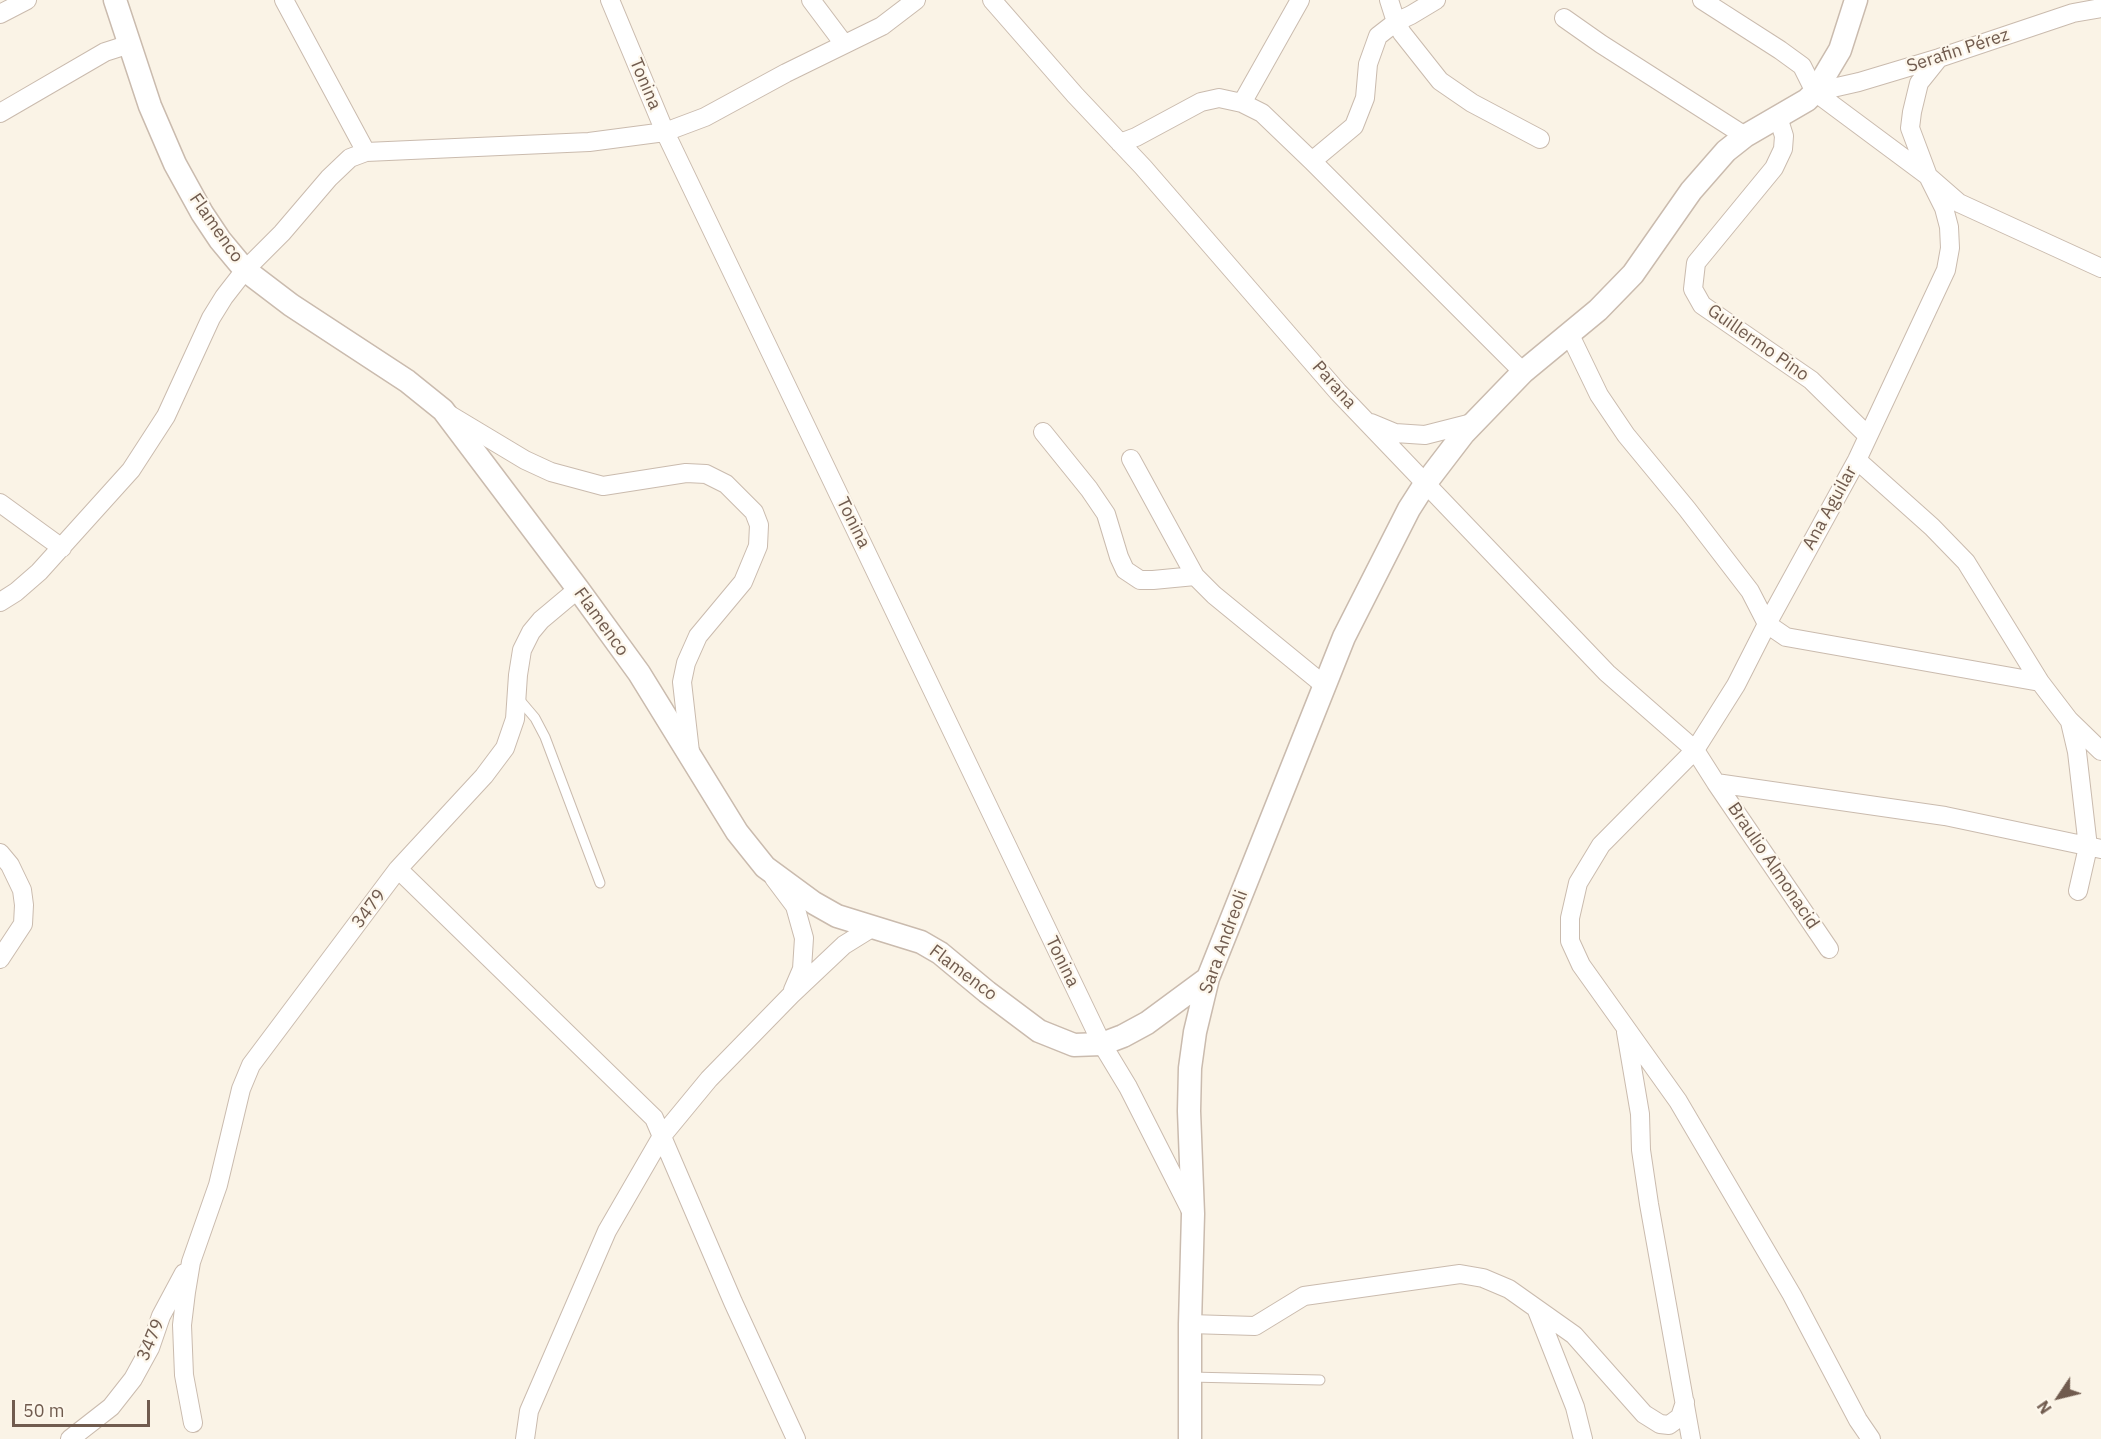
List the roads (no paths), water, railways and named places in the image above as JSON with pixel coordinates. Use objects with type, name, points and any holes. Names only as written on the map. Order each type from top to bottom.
[{"type":"street","points":[[0,14],[27,0]]},
{"type":"street","name":"Flamenco","points":[[115,0],[150,106],[175,164],[220,240],[245,270],[291,305],[407,381],[443,410],[639,673],[737,832],[765,867],[814,903],[837,916],[921,942],[940,953],[1039,1031],[1074,1045],[1102,1044],[1123,1036],[1147,1023],[1208,978]]},
{"type":"street","points":[[284,0],[366,152]]},
{"type":"street","name":"Tonina","points":[[610,0],[665,132],[1102,1044],[1128,1087],[1193,1214]]},
{"type":"street","points":[[811,0],[844,44]]},
{"type":"street","points":[[0,602],[32,579],[131,470],[166,416],[211,318],[224,297],[245,270],[282,234],[329,178],[351,158],[366,152],[589,142],[665,132],[705,117],[882,26],[916,0]]},
{"type":"street","name":"Parana","points":[[992,0],[1074,95],[1120,143],[1366,421],[1425,484],[1607,673],[1695,750]]},
{"type":"street","points":[[1242,103],[1300,0]]},
{"type":"street","points":[[1389,0],[1402,33],[1440,81],[1472,104],[1540,139]]},
{"type":"street","points":[[1312,161],[1354,126],[1365,98],[1368,64],[1378,36],[1396,22],[1436,0]]},
{"type":"street","points":[[1702,0],[1802,66],[1815,92],[1928,176],[1959,203],[2101,268]]},
{"type":"street","points":[[1815,92],[1840,50],[1856,0]]},
{"type":"street","name":"Serafin Pérez","points":[[1815,92],[1859,82],[1939,58],[2073,13],[2101,8]]},
{"type":"street","points":[[1564,18],[1745,136]]},
{"type":"street","points":[[0,113],[105,52],[130,44]]},
{"type":"street","name":"Ana Aguilar","points":[[1871,1439],[1858,1420],[1792,1295],[1678,1101],[1581,965],[1570,941],[1570,918],[1578,883],[1601,845],[1695,750],[1736,686],[1767,624],[1857,460],[1946,270],[1950,248],[1949,227],[1944,207],[1928,176],[1910,128],[1919,83],[1939,58]]},
{"type":"street","name":"Sara Andreoli","points":[[1190,1439],[1193,1214],[1189,1111],[1190,1068],[1195,1032],[1208,978],[1344,637],[1409,509],[1464,433],[1522,372],[1570,335],[1633,274],[1691,191],[1726,152],[1745,136],[1807,100],[1815,92]]},
{"type":"street","points":[[1120,143],[1136,138],[1201,102],[1218,98],[1242,103],[1262,113],[1522,372]]},
{"type":"street","name":"Guillermo Pino","points":[[1778,117],[1784,136],[1783,149],[1774,168],[1696,263],[1693,289],[1702,305],[1811,380],[1868,436]]},
{"type":"street","points":[[1570,335],[1599,394],[1626,435],[1750,591],[1767,624],[1786,637],[2040,682]]},
{"type":"street","points":[[443,410],[525,460],[551,472],[603,486],[687,473],[706,474],[726,484],[754,512],[759,525],[758,546],[743,582],[698,636],[682,682],[692,759]]},
{"type":"street","points":[[1366,421],[1395,433],[1425,435],[1476,422]]},
{"type":"street","points":[[1043,432],[1106,514],[1125,570],[1140,580],[1195,576]]},
{"type":"street","points":[[1131,459],[1195,576],[1214,595],[1324,685]]},
{"type":"street","points":[[1857,460],[1932,527],[1966,562],[2040,682],[2069,720],[2101,751]]},
{"type":"street","points":[[0,503],[62,548]]},
{"type":"street","name":"3479","points":[[193,1423],[184,1375],[182,1325],[186,1292],[194,1256],[218,1185],[241,1089],[251,1065],[399,869],[484,776],[505,748],[515,719],[522,650],[531,632],[541,620],[578,589]]},
{"type":"street","points":[[2069,720],[2078,752],[2095,848],[2078,891]]},
{"type":"street","name":"Braulio Almonacid","points":[[1695,750],[1829,950]]},
{"type":"street","points":[[1716,783],[1945,816],[2095,848]]},
{"type":"street","points":[[0,853],[10,865],[22,890],[24,905],[23,924],[0,959]]},
{"type":"street","points":[[765,867],[795,906],[804,938],[802,969],[791,995]]},
{"type":"street","points":[[399,869],[654,1118],[733,1302],[796,1439]]},
{"type":"street","points":[[525,1439],[529,1411],[607,1231],[662,1136],[709,1079],[791,995],[844,945],[873,927]]},
{"type":"street","points":[[1626,1028],[1640,1114],[1641,1150],[1649,1204],[1691,1439]]},
{"type":"street","name":"3479","points":[[70,1439],[111,1407],[133,1379],[150,1348],[161,1317],[194,1256]]},
{"type":"street","points":[[1190,1324],[1255,1326],[1304,1296],[1460,1274],[1483,1278],[1509,1289],[1574,1335],[1644,1414],[1660,1424],[1674,1439]]},
{"type":"street","points":[[1536,1308],[1575,1407],[1583,1439]]},
{"type":"street","points":[[1660,1424],[1669,1425],[1680,1417],[1684,1402]]},
{"type":"lane","points":[[516,696],[535,718],[545,736],[600,883]]},
{"type":"lane","points":[[1190,1377],[1320,1380]]}]
